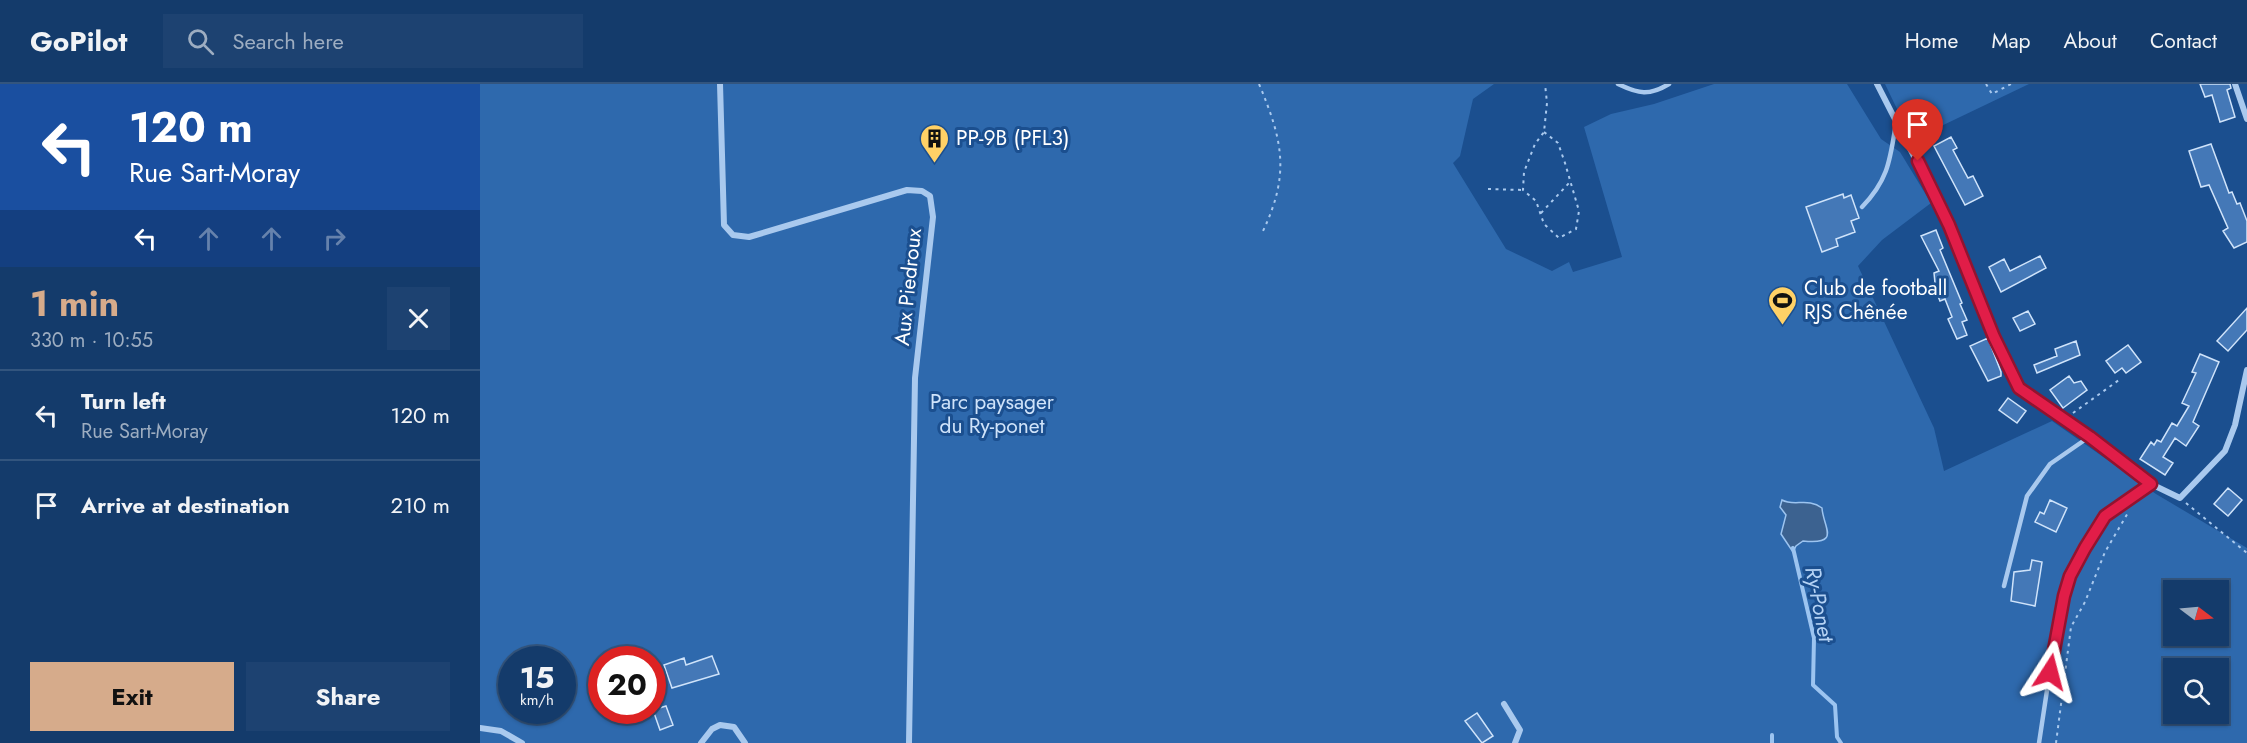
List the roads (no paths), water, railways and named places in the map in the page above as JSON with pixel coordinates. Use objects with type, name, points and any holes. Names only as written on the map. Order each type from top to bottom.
[{"type":"street","name":"Aux Piedroux","points":[[720,84],[724,225],[733,235],[748,237],[907,190],[922,190],[932,201],[933,217],[915,378],[909,743]]},
{"type":"street","points":[[1877,84],[1949,225],[1994,337],[2019,388],[2090,437],[2151,484],[2180,498],[2225,451],[2235,425],[2247,370]]},
{"type":"street","points":[[2235,84],[2247,118]]},
{"type":"street","points":[[2239,399],[2247,396]]},
{"type":"street","points":[[1504,704],[1520,730],[1515,743]]},
{"type":"street","points":[[701,743],[712,729],[720,724],[734,727],[746,743]]},
{"type":"street","points":[[480,728],[501,732],[522,743]]},
{"type":"lane","points":[[1618,84],[1641,94],[1650,94],[1669,84]]},
{"type":"lane","points":[[1862,207],[1877,191],[1887,173],[1896,119]]},
{"type":"lane","points":[[2004,586],[2027,496],[2050,464],[2090,437]]},
{"type":"lane","points":[[2040,743],[2056,631],[2070,576],[2105,516],[2151,484]]},
{"type":"waterway","name":"Ry-Ponet","points":[[1793,548],[1814,638],[1813,685],[1835,705],[1837,737],[1841,743]]},
{"type":"waterway","name":"Ry-Ponet","points":[[1772,735],[1772,743]]},
{"type":"place","name":"PP-9B (PFL3)","points":[[935,164]]},
{"type":"place","name":"Club de football RJS Chênée","points":[[1783,326]]},
{"type":"park label","name":"Parc paysager du Ry-ponet","points":[[992,414]]}]
